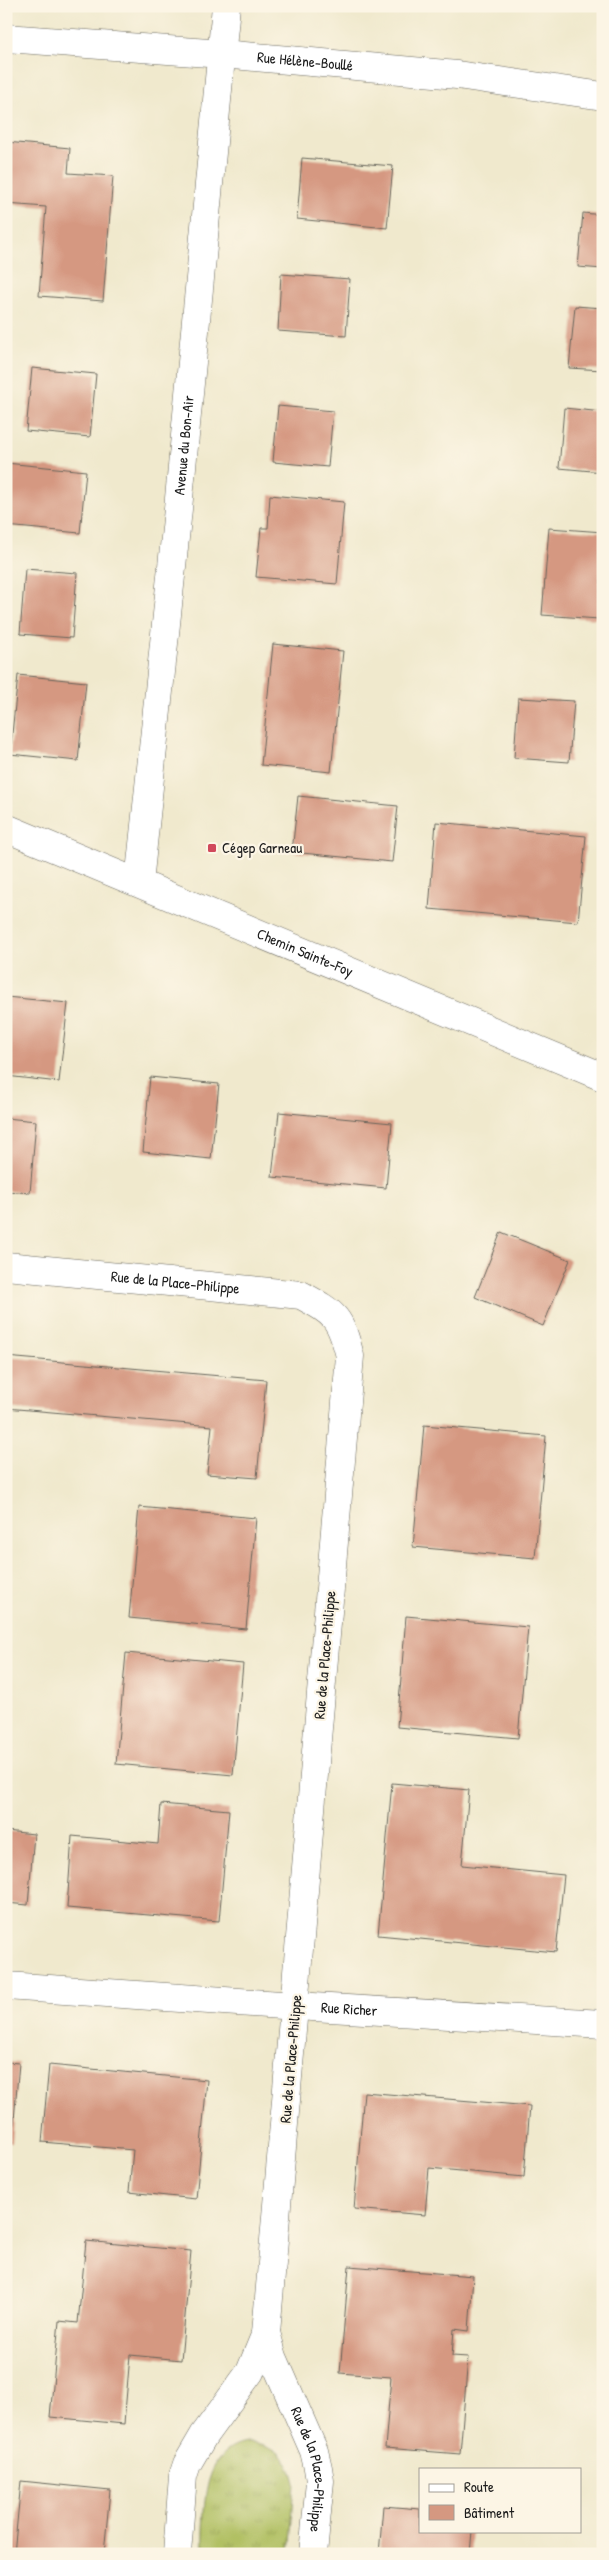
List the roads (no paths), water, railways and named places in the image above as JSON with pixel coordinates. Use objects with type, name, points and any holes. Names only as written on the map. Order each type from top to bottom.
[{"type":"street","name":"Avenue du Bon-Air","points":[[138,883],[179,499],[226,6]]},
{"type":"street","name":"Rue Hélène-Boullé","points":[[6,38],[222,54],[457,76],[603,96]]},
{"type":"street","name":"Chemin Sainte-Foy","points":[[6,828],[603,1077]]},
{"type":"street","name":"Rue de la Place-Philippe","points":[[6,1266],[301,1295],[332,1311],[344,1330],[350,1356],[296,2006],[266,2333],[250,2372],[204,2435],[187,2464],[184,2476],[177,2554]]},
{"type":"street","name":"Rue Richer","points":[[6,1986],[296,2006],[603,2024]]},
{"type":"street","name":"Rue de la Place-Philippe","points":[[266,2333],[273,2357],[314,2451],[318,2468],[320,2481],[313,2554]]},
{"type":"place","name":"Cégep Garneau","points":[[212,848]]}]
